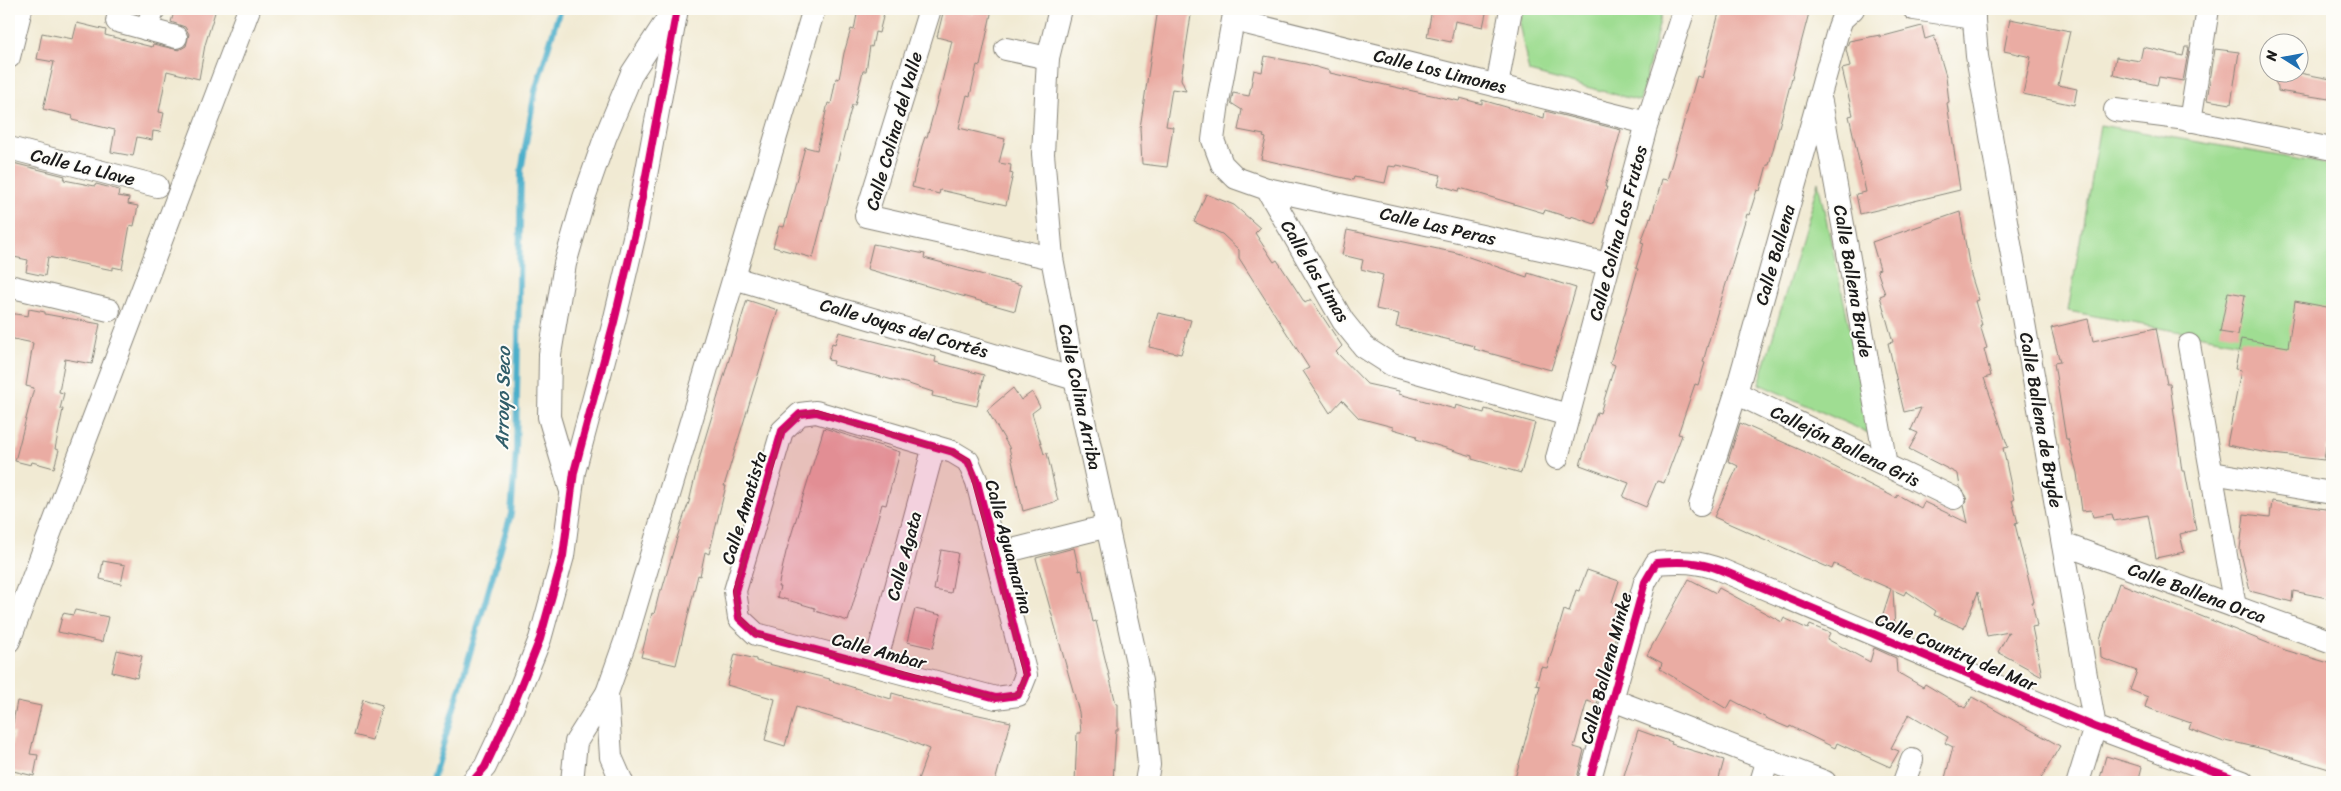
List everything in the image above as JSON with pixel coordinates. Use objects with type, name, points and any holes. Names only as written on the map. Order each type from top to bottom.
[{"type":"street","points":[[9,57],[21,9]]},
{"type":"street","points":[[9,640],[250,9]]},
{"type":"street","points":[[572,494],[549,417],[550,354],[565,264],[584,198],[632,73],[676,9]]},
{"type":"street","points":[[472,782],[485,767],[510,714],[540,639],[563,556],[574,472],[614,322],[636,228],[676,9]]},
{"type":"street","points":[[572,782],[576,742],[607,693],[626,639],[814,9]]},
{"type":"street","name":"Calle Colina del Valle","points":[[930,9],[866,216],[1052,258]]},
{"type":"street","name":"Calle Colina Arriba","points":[[1060,9],[1048,58],[1043,154],[1052,258],[1075,379],[1141,681],[1149,765],[1146,782]]},
{"type":"street","points":[[1497,86],[1511,9]]},
{"type":"street","name":"Calle Colina Los Frutos","points":[[1557,458],[1647,123],[1684,9]]},
{"type":"street","name":"Calle Ballena","points":[[1700,505],[1736,393],[1838,27],[1842,19],[1853,9]]},
{"type":"street","points":[[1914,9],[1969,13]]},
{"type":"street","points":[[2190,121],[2208,9]]},
{"type":"street","points":[[119,13],[150,19],[176,37]]},
{"type":"street","name":"Calle Ballena de Bryde","points":[[1969,13],[2095,727],[2078,782]]},
{"type":"street","points":[[1234,14],[1213,140],[1222,164],[1236,178],[1267,189]]},
{"type":"street","name":"Calle Los Limones","points":[[1234,14],[1497,86],[1647,123]]},
{"type":"street","points":[[1006,49],[1048,58]]},
{"type":"street","name":"Calle Ballena Bryde","points":[[1820,96],[1886,465]]},
{"type":"street","points":[[2115,110],[2179,118],[2332,149]]},
{"type":"street","name":"Calle La Llave","points":[[9,148],[157,186]]},
{"type":"street","name":"Calle Las Peras","points":[[1267,189],[1609,264]]},
{"type":"street","name":"Calle las Limas","points":[[1267,189],[1343,321],[1364,347],[1392,365],[1568,415]]},
{"type":"street","name":"Calle Joyas del Cortés","points":[[734,278],[1075,379]]},
{"type":"street","points":[[9,286],[109,310]]},
{"type":"street","points":[[2190,345],[2235,607]]},
{"type":"street","name":"Callejón Ballena Gris","points":[[1736,393],[1954,498]]},
{"type":"street","name":"Calle Aguamarina","points":[[800,414],[816,412],[953,452],[968,461],[977,482],[1026,675],[1018,695]]},
{"type":"street","name":"Calle Amatista","points":[[739,618],[734,591],[782,432],[800,414]]},
{"type":"street","name":"Calle Agata","points":[[875,666],[934,446]]},
{"type":"street","points":[[2212,473],[2332,493]]},
{"type":"street","points":[[996,554],[1108,526]]},
{"type":"street","name":"Calle Ballena Orca","points":[[2063,544],[2332,642]]},
{"type":"street","name":"Calle Country del Mar","points":[[1656,563],[1699,562],[1721,570],[2095,727],[2243,782]]},
{"type":"street","name":"Calle Ballena Minke","points":[[1589,782],[1645,582],[1656,563]]},
{"type":"street","name":"Calle Ambar","points":[[739,618],[756,634],[996,698],[1018,695]]},
{"type":"street","points":[[607,693],[611,757],[622,782]]},
{"type":"street","points":[[1613,700],[1825,782]]},
{"type":"street","points":[[1761,782],[1768,759]]},
{"type":"street","points":[[1904,782],[1912,760]]},
{"type":"highlighted area","points":[[816,412],[953,452],[968,461],[1026,675],[1018,695],[996,698],[756,634],[739,618],[735,591],[782,431],[800,414]]},
{"type":"green space","points":[[1522,9],[1663,9],[1640,101],[1529,72],[1519,23]]},
{"type":"green space","points":[[2100,125],[2332,165],[2332,360],[2068,311]]},
{"type":"green space","points":[[1818,182],[1873,435],[1759,384]]},
{"type":"building","points":[[175,9],[216,9],[205,45],[199,79],[167,71],[159,112],[164,113],[160,132],[153,131],[152,140],[137,137],[133,156],[111,152],[115,130],[72,120],[73,116],[43,109],[54,62],[37,59],[42,33],[73,39],[77,23],[106,30],[105,35],[152,47],[153,44],[179,50],[186,46],[189,34],[185,27],[171,22]]},
{"type":"building","points":[[858,9],[885,9],[879,33],[875,32],[872,47],[870,46],[866,71],[863,71],[855,105],[852,105],[813,258],[773,247],[779,226],[784,227],[805,147],[817,150],[828,103],[831,104],[836,78],[839,79],[844,53],[851,29],[854,30]]},
{"type":"building","points":[[944,9],[973,14],[974,9],[992,9],[980,66],[977,65],[970,96],[967,95],[959,128],[1005,139],[999,163],[1011,165],[1010,173],[1013,174],[1006,205],[940,190],[939,194],[912,187],[952,41],[937,37]]},
{"type":"building","points":[[1158,9],[1192,9],[1181,79],[1186,91],[1172,89],[1166,126],[1173,127],[1167,167],[1142,164],[1140,128]]},
{"type":"building","points":[[1432,9],[1487,9],[1483,27],[1455,21],[1451,42],[1427,37]]},
{"type":"building","points":[[1720,9],[1810,9],[1769,165],[1767,165],[1760,191],[1757,190],[1749,215],[1747,214],[1710,337],[1703,362],[1705,363],[1698,385],[1695,384],[1678,434],[1682,435],[1664,483],[1657,481],[1646,507],[1623,497],[1629,483],[1580,465],[1597,412],[1600,413],[1615,365],[1610,363],[1638,269],[1636,268],[1644,243],[1641,242],[1651,219],[1662,179],[1667,180],[1697,76],[1702,78]]},
{"type":"building","points":[[2010,19],[2070,31],[2058,85],[2077,89],[2074,105],[2023,94],[2031,57],[2004,51]]},
{"type":"building","points":[[1922,26],[1925,39],[1934,36],[1946,76],[1949,102],[1947,103],[1960,190],[1860,214],[1856,194],[1866,192],[1849,116],[1853,115],[1842,69],[1850,67],[1846,49],[1849,41],[1880,35],[1880,37]]},
{"type":"building","points":[[2143,47],[2183,56],[2185,47],[2189,47],[2183,81],[2159,77],[2157,85],[2113,75],[2116,57],[2140,61]]},
{"type":"building","points":[[2215,49],[2239,52],[2231,104],[2207,100]]},
{"type":"building","points":[[1265,56],[1306,64],[1330,71],[1330,73],[1459,101],[1460,98],[1482,104],[1482,100],[1544,118],[1545,111],[1621,130],[1605,187],[1607,187],[1595,224],[1545,210],[1544,213],[1460,188],[1459,191],[1438,185],[1441,175],[1397,165],[1396,167],[1389,166],[1385,183],[1354,177],[1353,180],[1261,159],[1266,138],[1263,137],[1264,135],[1238,130],[1242,110],[1231,103],[1233,93],[1249,96],[1254,70],[1262,72]]},
{"type":"building","points":[[2308,75],[2331,79],[2329,99],[2278,91],[2275,82],[2308,82]]},
{"type":"building","points":[[13,163],[65,176],[64,180],[95,186],[96,184],[119,190],[118,196],[129,198],[128,204],[138,206],[134,226],[130,225],[122,269],[113,267],[113,270],[48,257],[45,276],[26,272],[28,260],[9,256],[9,167],[12,168]]},
{"type":"building","points":[[1206,194],[1234,205],[1260,228],[1255,233],[1274,262],[1277,260],[1305,303],[1311,299],[1342,346],[1336,352],[1367,384],[1399,391],[1399,394],[1455,409],[1456,405],[1484,413],[1485,409],[1535,423],[1521,473],[1472,459],[1472,456],[1416,439],[1417,436],[1393,429],[1393,427],[1359,418],[1342,400],[1330,413],[1303,371],[1309,368],[1239,258],[1239,250],[1222,234],[1194,222]]},
{"type":"building","points":[[1960,212],[1971,275],[1979,300],[1975,301],[1987,348],[1984,349],[1991,376],[1984,378],[2008,447],[2003,448],[2018,523],[2015,524],[2034,602],[2032,602],[2037,626],[2032,627],[2042,676],[1998,652],[2009,632],[1987,636],[1978,592],[1964,628],[1934,615],[1936,611],[1906,591],[1904,595],[1893,590],[1895,629],[1880,623],[1891,589],[1834,564],[1832,569],[1714,517],[1738,466],[1728,461],[1740,423],[1803,451],[1896,498],[1898,495],[1921,508],[1924,502],[1968,523],[1964,505],[1967,497],[1960,487],[1958,474],[1909,449],[1918,433],[1911,430],[1921,408],[1904,412],[1888,343],[1893,342],[1880,296],[1885,294],[1877,270],[1880,269],[1872,242]]},
{"type":"building","points":[[1347,230],[1457,253],[1527,277],[1528,273],[1576,288],[1551,370],[1474,349],[1475,346],[1396,327],[1399,314],[1376,309],[1383,275],[1361,269],[1363,260],[1342,255]]},
{"type":"building","points":[[873,244],[925,254],[924,258],[1021,285],[1015,311],[867,269]]},
{"type":"building","points":[[2228,292],[2245,295],[2238,335],[2220,332]]},
{"type":"building","points":[[747,300],[778,310],[724,486],[726,486],[709,554],[705,552],[700,576],[698,575],[676,665],[641,657],[652,613],[654,614],[689,502],[701,452]]},
{"type":"building","points":[[2295,301],[2332,308],[2332,447],[2326,446],[2324,460],[2273,454],[2227,445],[2241,370],[2235,369],[2241,339],[2288,347]]},
{"type":"building","points":[[29,309],[45,312],[45,314],[100,324],[92,364],[65,359],[59,392],[64,393],[60,409],[63,409],[55,449],[59,450],[54,468],[32,462],[31,465],[15,461],[34,388],[26,386],[33,343],[9,338],[9,313],[28,316]]},
{"type":"building","points":[[1158,313],[1191,320],[1181,354],[1149,347]]},
{"type":"building","points":[[2088,319],[2093,341],[2156,328],[2167,384],[2170,384],[2182,471],[2185,471],[2196,530],[2180,534],[2184,552],[2156,558],[2148,515],[2114,521],[2112,514],[2093,517],[2091,510],[2082,511],[2077,473],[2068,439],[2066,439],[2054,363],[2060,362],[2051,328]]},
{"type":"building","points":[[839,332],[936,357],[935,362],[984,375],[977,406],[932,396],[933,392],[909,384],[833,365],[834,361],[828,360],[832,343],[835,344]]},
{"type":"building","points":[[1013,388],[1021,400],[1032,392],[1040,407],[1032,413],[1044,454],[1047,453],[1058,501],[1023,511],[1009,447],[987,410]]},
{"type":"building","points":[[824,428],[900,452],[886,505],[882,504],[848,621],[815,611],[815,608],[777,597],[786,552]]},
{"type":"building","points":[[2272,501],[2332,510],[2332,599],[2293,591],[2292,602],[2250,591],[2240,549],[2244,514],[2270,517]]},
{"type":"building","points":[[1074,548],[1079,571],[1082,570],[1093,622],[1096,621],[1116,704],[1118,704],[1118,730],[1116,730],[1113,782],[1075,782],[1077,733],[1081,733],[1079,712],[1036,558]]},
{"type":"building","points":[[941,550],[958,553],[951,593],[934,590]]},
{"type":"building","points":[[103,561],[125,565],[121,584],[100,579]]},
{"type":"building","points":[[1587,570],[1619,581],[1612,602],[1617,604],[1614,615],[1621,617],[1597,704],[1587,701],[1574,747],[1584,750],[1576,782],[1514,782],[1540,686],[1536,685],[1541,667],[1547,668],[1564,610],[1569,612],[1576,590],[1579,591]]},
{"type":"building","points":[[1689,579],[1716,593],[1719,588],[1782,622],[1784,618],[1808,629],[1810,625],[1830,633],[1827,639],[1870,662],[1874,648],[1896,658],[1897,672],[1923,687],[1925,684],[1965,708],[1972,697],[2060,746],[2039,782],[1944,782],[1953,747],[1945,743],[1948,737],[1909,714],[1891,748],[1899,751],[1890,767],[1837,743],[1835,748],[1790,726],[1789,728],[1770,720],[1732,700],[1727,709],[1660,669],[1662,663],[1647,655]]},
{"type":"building","points":[[2119,583],[2285,650],[2332,664],[2332,755],[2329,769],[2263,749],[2225,740],[2224,742],[2189,729],[2191,723],[2145,707],[2148,697],[2130,690],[2137,671],[2101,658],[2100,639]]},
{"type":"building","points":[[915,609],[941,615],[933,648],[907,642]]},
{"type":"building","points":[[75,610],[108,617],[102,642],[58,632],[63,613],[73,615]]},
{"type":"building","points":[[117,650],[142,656],[137,678],[112,672]]},
{"type":"building","points":[[735,654],[830,679],[891,699],[892,693],[933,705],[1011,722],[995,782],[917,782],[929,749],[905,739],[796,707],[785,746],[765,740],[775,699],[727,685]]},
{"type":"building","points":[[363,699],[382,705],[372,740],[353,735]]},
{"type":"building","points":[[17,701],[41,706],[30,754],[38,755],[34,776],[9,770],[9,757],[14,733],[11,733]]},
{"type":"building","points":[[1638,730],[1672,742],[1671,744],[1724,760],[1718,782],[1622,782]]},
{"type":"building","points":[[2106,756],[2142,767],[2138,782],[2099,782]]},
{"type":"waterway","name":"Arroyo Seco","points":[[432,782],[511,514],[516,451],[521,171],[535,91],[560,9]]},
{"type":"cycle path","points":[[472,782],[485,767],[510,714],[540,639],[563,556],[574,472],[614,322],[636,229],[677,9]]},
{"type":"cycle path","points":[[816,412],[953,452],[968,461],[977,482],[1026,675],[1018,695],[996,698],[756,634],[739,618],[735,591],[782,431],[800,414],[816,412]]},
{"type":"cycle path","points":[[1589,782],[1645,582],[1656,563],[1681,562],[1696,563],[1721,570],[2095,727],[2243,782]]}]
